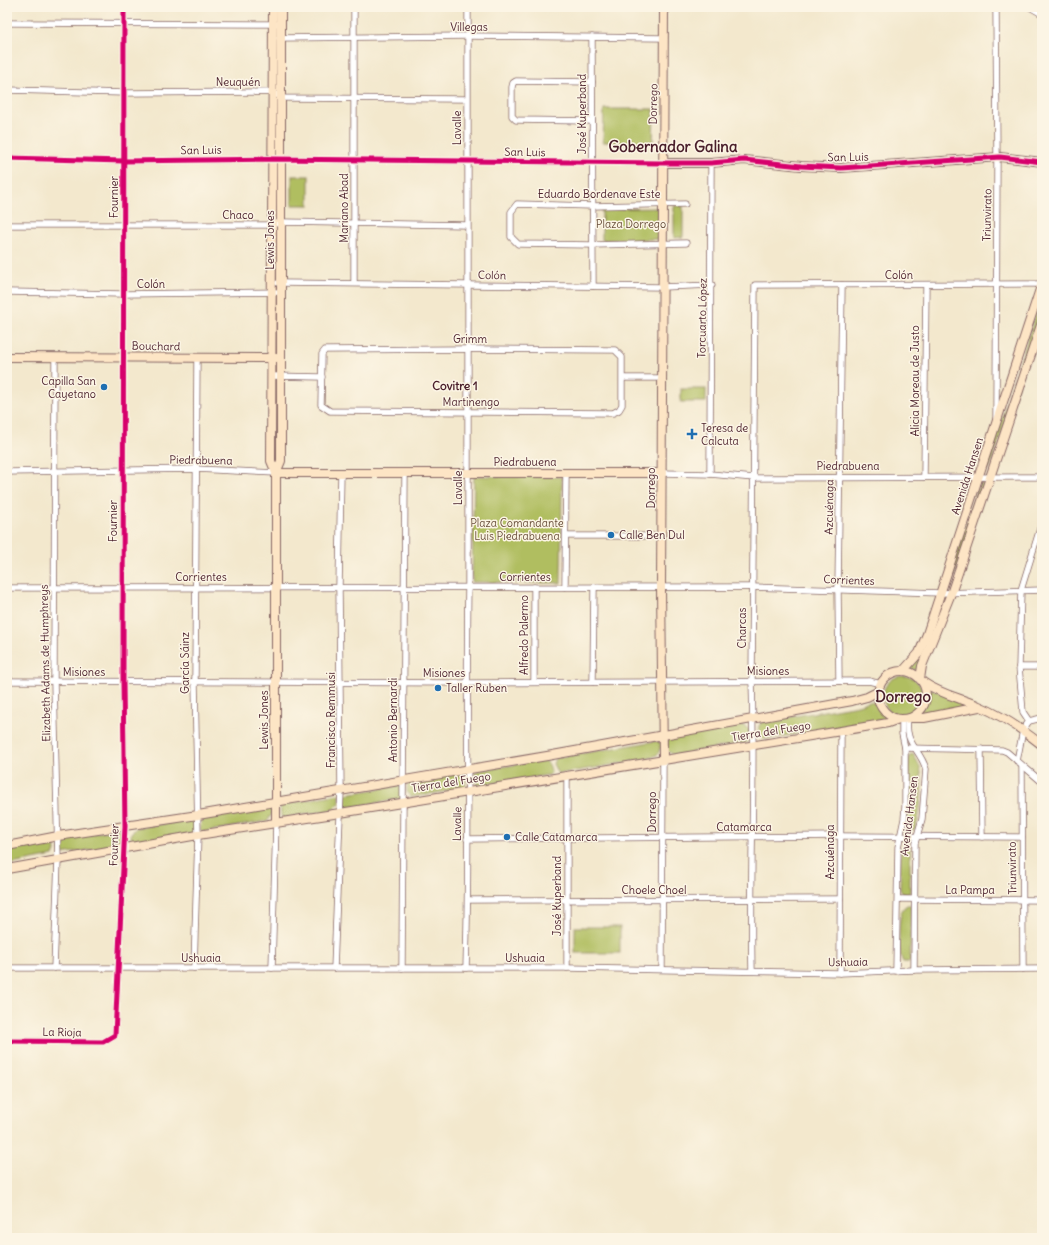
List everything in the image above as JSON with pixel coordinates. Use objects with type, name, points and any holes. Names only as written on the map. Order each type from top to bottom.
[{"type":"street","name":"Fournier","points":[[115,1035],[117,968],[124,849],[124,7]]},
{"type":"street","name":"Lewis Jones","points":[[272,968],[276,822],[276,473],[281,461],[280,358],[282,98],[282,38],[273,7]]},
{"type":"street","name":"Lewis Jones","points":[[276,473],[271,461],[272,92],[273,38],[282,7]]},
{"type":"street","name":"Mariano Abad","points":[[354,7],[354,283]]},
{"type":"street","name":"Lavalle","points":[[466,968],[468,900],[466,683],[468,587],[468,7]]},
{"type":"street","name":"Dorrego","points":[[662,969],[663,759],[661,588],[664,7]]},
{"type":"street","name":"Triunvirato","points":[[996,7],[996,424]]},
{"type":"street","points":[[1030,7],[1042,14]]},
{"type":"street","points":[[7,23],[277,24]]},
{"type":"street","name":"Villegas","points":[[273,38],[468,36],[664,38]]},
{"type":"street","name":"José Kuperband","points":[[592,37],[593,286]]},
{"type":"street","points":[[592,82],[513,83],[512,116],[516,120],[592,121]]},
{"type":"street","name":"Neuquén","points":[[7,90],[125,93],[272,92],[282,98]]},
{"type":"street","points":[[282,98],[467,99]]},
{"type":"street","name":"San Luis","points":[[7,158],[124,160],[272,159],[593,163],[711,163],[744,160],[801,166],[863,167],[997,158],[1042,162]]},
{"type":"street","name":"Torcuarto López","points":[[710,474],[712,285],[711,163]]},
{"type":"street","name":"Eduardo Bordenave Este","points":[[593,245],[518,244],[514,242],[512,237],[511,212],[513,207],[517,204],[593,206],[685,204]]},
{"type":"street","name":"Chaco","points":[[7,225],[271,225],[281,222],[355,222],[467,225]]},
{"type":"street","points":[[593,245],[686,243]]},
{"type":"street","name":"Colón","points":[[271,283],[663,287],[712,285]]},
{"type":"street","name":"Alicia Moreau de Justo","points":[[924,477],[926,284]]},
{"type":"street","name":"Colón","points":[[755,285],[1042,284]]},
{"type":"street","name":"Avenida Hansen","points":[[903,671],[919,653],[927,634],[1042,284]]},
{"type":"street","name":"Charcas","points":[[752,971],[751,837],[754,746],[752,587],[755,285]]},
{"type":"street","name":"Azcuénaga","points":[[839,681],[838,589],[842,285]]},
{"type":"street","name":"Colón","points":[[7,292],[123,294],[281,292]]},
{"type":"street","name":"Avenida Hansen","points":[[921,680],[922,666],[952,591],[1042,322]]},
{"type":"street","name":"Grimm","points":[[322,377],[322,354],[325,350],[468,349],[615,350],[622,357],[623,378]]},
{"type":"street","name":"Bouchard","points":[[7,357],[280,358]]},
{"type":"street","name":"Elizabeth Adams de Humphreys","points":[[54,968],[58,860],[54,682],[55,357]]},
{"type":"street","name":"García Sáinz","points":[[194,968],[198,835],[195,682],[197,358]]},
{"type":"street","points":[[272,376],[322,377]]},
{"type":"street","name":"Martinengo","points":[[322,377],[322,405],[330,411],[613,413],[619,410],[622,405],[623,378]]},
{"type":"street","points":[[623,378],[663,378]]},
{"type":"street","name":"Piedrabuena","points":[[7,472],[196,469],[276,473],[662,473],[710,474],[754,478],[1042,477]]},
{"type":"street","name":"Francisco Remmusi","points":[[334,968],[341,791],[339,587],[341,472]]},
{"type":"street","name":"Antonio Bernardi","points":[[402,968],[404,473]]},
{"type":"street","points":[[565,587],[566,473]]},
{"type":"street","points":[[1029,720],[1023,712],[1019,667],[1021,590],[1042,522]]},
{"type":"street","points":[[566,536],[662,536]]},
{"type":"street","name":"Alfredo Palermo","points":[[534,587],[534,682]]},
{"type":"street","points":[[593,682],[594,587]]},
{"type":"street","name":"Corrientes","points":[[7,588],[752,587],[941,592],[1042,590]]},
{"type":"street","points":[[1019,667],[1042,667]]},
{"type":"street","points":[[921,680],[926,696],[922,709],[905,718],[888,714],[883,709],[878,698],[880,687],[890,674],[903,671],[915,675],[938,692],[980,706],[1004,717],[1042,745]]},
{"type":"street","name":"Misiones","points":[[7,681],[341,681],[466,683],[752,680],[869,681],[880,687]]},
{"type":"street","name":"Tierra del Fuego","points":[[7,846],[58,836],[198,815],[341,791],[402,779],[662,736],[852,701],[867,697],[880,687]]},
{"type":"street","name":"Tierra del Fuego","points":[[7,869],[198,835],[340,813],[402,801],[663,759],[754,746],[888,723],[905,718],[924,718],[980,706]]},
{"type":"street","name":"Avenida Hansen","points":[[905,718],[907,735],[926,769],[922,819],[915,837],[914,970]]},
{"type":"street","name":"Avenida Hansen","points":[[896,971],[898,846],[904,819],[905,748],[902,734],[905,718]]},
{"type":"street","points":[[1029,720],[1042,718]]},
{"type":"street","points":[[1017,761],[1023,730],[1029,720]]},
{"type":"street","name":"Azcuénaga","points":[[840,973],[841,731]]},
{"type":"street","points":[[905,748],[915,747],[1002,750],[1007,752],[1042,782]]},
{"type":"street","points":[[981,749],[982,837]]},
{"type":"street","name":"Triunvirato","points":[[1022,766],[1023,969]]},
{"type":"street","name":"José Kuperband","points":[[567,775],[567,968]]},
{"type":"street","name":"Catamarca","points":[[467,839],[841,836],[1022,837]]},
{"type":"street","name":"La Pampa","points":[[898,899],[1042,900]]},
{"type":"street","name":"Choele Choel","points":[[468,900],[840,900]]},
{"type":"street","name":"Ushuaia","points":[[7,968],[567,968],[840,973],[914,970],[1042,969]]},
{"type":"street","name":"La Rioja","points":[[7,1040],[104,1042],[115,1035]]},
{"type":"green space","points":[[604,109],[654,109],[653,142],[603,142]]},
{"type":"green space","points":[[292,176],[309,176],[309,205],[292,205]]},
{"type":"green space","points":[[674,206],[683,206],[683,237],[674,238]]},
{"type":"green space","name":"Plaza Dorrego","points":[[660,208],[660,239],[602,240],[602,209]]},
{"type":"green space","points":[[1042,295],[1042,313],[989,470],[985,470]]},
{"type":"green space","points":[[275,302],[278,302],[278,346],[275,346]]},
{"type":"green space","points":[[275,388],[278,388],[278,462],[275,462]]},
{"type":"green space","points":[[681,389],[706,389],[706,402],[681,402]]},
{"type":"green space","name":"Plaza Comandante Luis Piedrabuena","points":[[474,476],[562,477],[561,583],[472,582]]},
{"type":"green space","points":[[982,483],[984,485],[951,585],[947,584],[979,485]]},
{"type":"green space","points":[[948,595],[918,671],[910,668],[944,596]]},
{"type":"green space","points":[[907,676],[914,679],[920,685],[923,696],[922,704],[914,713],[907,716],[899,716],[892,713],[884,704],[883,692],[886,685],[895,677]]},
{"type":"green space","points":[[927,687],[975,707],[918,715],[928,699]]},
{"type":"green space","points":[[870,701],[876,703],[888,719],[764,739],[758,731],[762,722],[858,705]]},
{"type":"green space","points":[[741,725],[745,726],[750,731],[749,741],[745,743],[674,755],[667,751],[667,742],[670,738]]},
{"type":"green space","points":[[656,741],[660,742],[662,746],[657,755],[647,759],[558,774],[553,764],[555,758]]},
{"type":"green space","points":[[913,754],[918,762],[921,772],[921,801],[919,817],[915,829],[912,830],[907,819],[910,811],[908,760],[910,755]]},
{"type":"green space","points":[[544,760],[550,767],[551,773],[548,775],[483,785],[477,784],[475,780],[475,773],[477,771]]},
{"type":"green space","points":[[463,773],[466,774],[465,787],[461,789],[411,797],[407,793],[407,785],[410,782]]},
{"type":"green space","points":[[402,785],[402,797],[399,799],[344,808],[346,794]]},
{"type":"green space","points":[[338,794],[340,795],[340,803],[333,810],[283,818],[281,816],[280,805]]},
{"type":"green space","points":[[270,806],[272,814],[267,821],[203,832],[200,829],[201,820],[203,818]]},
{"type":"green space","points":[[190,820],[195,823],[194,833],[134,844],[131,840],[131,833],[136,828]]},
{"type":"green space","points":[[122,829],[121,843],[119,846],[61,854],[61,843],[63,838]]},
{"type":"green space","points":[[50,841],[54,844],[55,851],[53,856],[7,865],[7,850]]},
{"type":"green space","points":[[906,844],[909,846],[910,851],[910,892],[907,894],[902,893],[900,889],[901,848]]},
{"type":"green space","points":[[908,905],[911,905],[910,962],[903,962],[899,945],[900,921],[902,910]]},
{"type":"green space","points":[[575,927],[620,927],[620,953],[575,953]]},
{"type":"cycle path","points":[[7,1041],[103,1042],[115,1035],[125,826],[123,682],[124,7]]},
{"type":"cycle path","points":[[7,158],[124,161],[272,159],[663,163],[711,163],[744,160],[801,166],[841,168],[1000,157],[1042,162]]},
{"type":"place","name":"Capilla San Cayetano","points":[[104,387]]},
{"type":"place","name":"Teresa de Calcuta","points":[[692,434]]},
{"type":"place","name":"Calle Ben Dul","points":[[611,535]]},
{"type":"place","name":"Taller Ruben","points":[[438,688]]},
{"type":"place","name":"Calle Catamarca","points":[[507,837]]},
{"type":"district","name":"Gobernador Galina","points":[[673,146]]},
{"type":"district","name":"Covitre 1","points":[[455,385]]},
{"type":"district","name":"Dorrego","points":[[903,696]]}]
